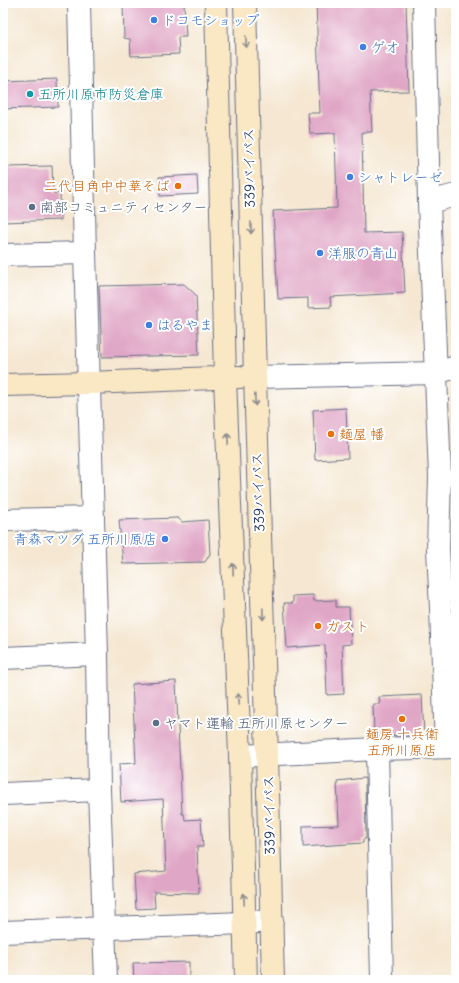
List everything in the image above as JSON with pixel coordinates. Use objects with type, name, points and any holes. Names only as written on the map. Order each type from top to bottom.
[{"type":"street","points":[[79,3],[97,654],[99,790],[106,980]]},
{"type":"street","points":[[216,3],[225,378],[240,756],[246,980]]},
{"type":"street","name":"339バイパス","points":[[245,3],[254,377],[273,980]]},
{"type":"street","points":[[240,756],[451,747],[449,609],[438,549],[448,476],[446,370],[429,202],[424,3]]},
{"type":"street","points":[[429,202],[456,195]]},
{"type":"street","points":[[3,255],[85,252]]},
{"type":"street","points":[[3,385],[446,370]]},
{"type":"street","points":[[3,520],[93,518]]},
{"type":"street","points":[[3,658],[97,654]]},
{"type":"street","points":[[376,749],[382,980]]},
{"type":"street","points":[[3,794],[99,790]]},
{"type":"street","points":[[3,932],[272,921]]},
{"type":"building","name":"ドコモショップ","points":[[123,3],[184,3],[186,37],[178,37],[179,54],[131,56],[130,39],[124,38]]},
{"type":"building","points":[[316,3],[406,3],[409,91],[370,92],[372,132],[362,132],[364,233],[402,232],[405,293],[330,297],[331,307],[308,308],[308,298],[278,299],[273,211],[337,208],[335,133],[310,134],[308,113],[320,113]]},
{"type":"building","name":"五所川原市防災倉庫","points":[[57,79],[58,107],[3,109],[3,81]]},
{"type":"building","name":"南部コミュニティセンター","points":[[52,166],[53,193],[60,193],[61,220],[3,222],[3,192],[8,192],[7,167]]},
{"type":"building","name":"二代目角中中華そば","points":[[197,175],[198,194],[160,196],[159,177]]},
{"type":"building","name":"はるやま","points":[[184,284],[196,295],[199,355],[102,357],[99,286]]},
{"type":"building","name":"麺屋 幡","points":[[346,408],[348,458],[315,460],[313,410]]},
{"type":"building","name":"青森マツダ 五所川原店","points":[[178,518],[182,522],[208,520],[210,554],[205,562],[123,564],[119,520]]},
{"type":"building","name":"ガスト","points":[[313,595],[314,601],[336,600],[336,607],[349,607],[351,644],[342,645],[344,694],[327,695],[325,645],[287,648],[284,603],[293,603],[293,596]]},
{"type":"building","name":"ヤマト運輸 五所川原センター","points":[[176,681],[182,814],[184,814],[185,820],[201,819],[203,847],[197,847],[199,893],[154,892],[155,908],[136,909],[134,874],[166,871],[163,799],[121,802],[119,764],[136,763],[132,684]]},
{"type":"building","name":"麺房 十兵衛 五所川原店","points":[[422,695],[424,735],[374,736],[373,704],[380,704],[379,697]]},
{"type":"building","points":[[365,778],[366,839],[363,839],[363,843],[303,847],[303,826],[339,825],[337,781]]},
{"type":"building","points":[[189,962],[189,980],[134,980],[133,963]]},
{"type":"place","name":"ドコモショップ","points":[[154,20]]},
{"type":"place","name":"ゲオ","points":[[363,47]]},
{"type":"place","name":"五所川原市防災倉庫","points":[[30,94]]},
{"type":"place","name":"シャトレーゼ","points":[[350,177]]},
{"type":"place","name":"二代目角中中華そば","points":[[178,186]]},
{"type":"place","name":"南部コミュニティセンター","points":[[32,207]]},
{"type":"place","name":"洋服の青山","points":[[320,253]]},
{"type":"place","name":"はるやま","points":[[149,325]]},
{"type":"place","name":"麺屋 幡","points":[[331,434]]},
{"type":"place","name":"青森マツダ 五所川原店","points":[[165,539]]},
{"type":"place","name":"ガスト","points":[[318,626]]},
{"type":"place","name":"麺房 十兵衛 五所川原店","points":[[402,719]]},
{"type":"place","name":"ヤマト運輸 五所川原センター","points":[[156,723]]}]
